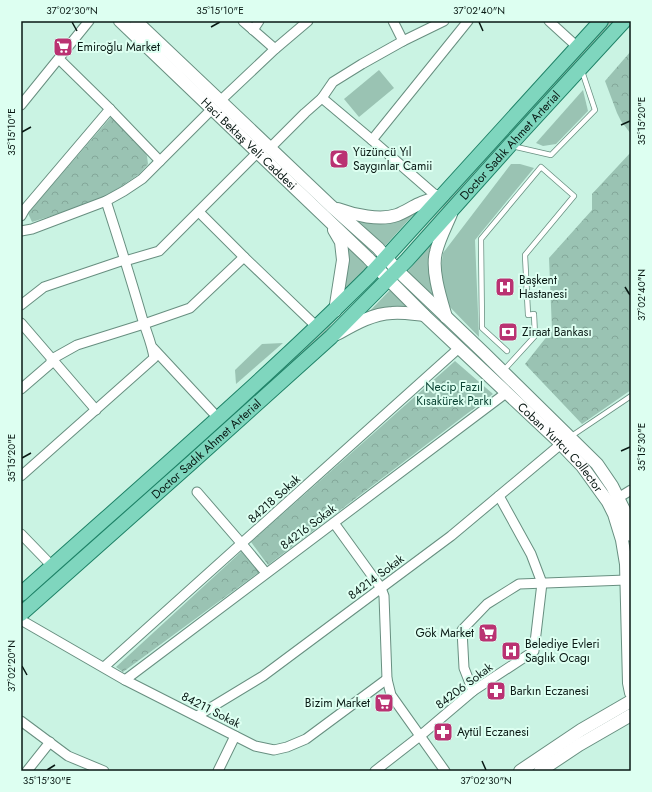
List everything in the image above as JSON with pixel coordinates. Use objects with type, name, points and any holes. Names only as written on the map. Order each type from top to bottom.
[{"type":"main road","name":"Haci Bektaş Veli Caddesi","points":[[120,21],[216,105],[270,148],[378,248],[382,263]]},
{"type":"main road","name":"Haci Bektaş Veli Caddesi","points":[[136,21],[216,105],[258,152],[368,258],[382,263]]},
{"type":"main road","name":"Doctor Sadık Ahmet Arterial","points":[[21,594],[160,469],[219,419],[335,310],[382,263],[601,21]]},
{"type":"main road","name":"Doctor Sadık Ahmet Arterial","points":[[21,614],[331,337],[392,275],[624,21]]},
{"type":"main road","points":[[331,206],[349,213],[384,217],[396,215],[420,203],[443,196]]},
{"type":"main road","points":[[447,318],[441,301],[435,269],[435,253],[452,210]]},
{"type":"main road","points":[[327,219],[340,242],[343,260],[335,310]]},
{"type":"main road","points":[[382,263],[392,275]]},
{"type":"main road","name":"Coban Yurtcu Collector","points":[[392,275],[424,315],[506,392],[565,441],[597,464],[612,486],[624,510],[631,535]]},
{"type":"main road","name":"Coban Yurtcu Collector","points":[[392,275],[447,318],[503,372],[565,441],[608,502],[614,514],[622,540],[626,564],[631,693]]},
{"type":"main road","points":[[331,337],[363,320],[378,316],[391,313],[424,315]]},
{"type":"main road","points":[[540,771],[625,714],[631,701]]},
{"type":"main road","points":[[520,771],[581,730],[625,714]]},
{"type":"street","points":[[21,105],[90,21]]},
{"type":"street","points":[[243,21],[275,49]]},
{"type":"street","points":[[252,30],[259,21]]},
{"type":"street","points":[[21,231],[32,229],[106,201],[142,179],[216,105],[275,49],[308,21]]},
{"type":"street","points":[[393,21],[403,41]]},
{"type":"street","points":[[270,148],[322,98],[333,82],[403,41],[444,21]]},
{"type":"street","points":[[372,140],[468,21]]},
{"type":"street","points":[[548,21],[572,42],[576,48]]},
{"type":"street","points":[[59,58],[160,161]]},
{"type":"street","points":[[322,98],[434,194],[443,196]]},
{"type":"street","points":[[21,216],[25,209],[110,109]]},
{"type":"street","points":[[21,305],[44,287],[121,261],[159,251],[258,152]]},
{"type":"street","points":[[21,476],[154,358],[153,348],[144,324],[106,201]]},
{"type":"street","points":[[199,212],[317,327]]},
{"type":"street","points":[[21,389],[50,364],[52,359],[77,345],[190,308],[244,257]]},
{"type":"street","points":[[21,323],[96,410]]},
{"type":"street","points":[[153,348],[219,419]]},
{"type":"street","name":"84218 Sokak","points":[[104,667],[459,348]]},
{"type":"street","name":"84216 Sokak","points":[[125,680],[506,392]]},
{"type":"street","name":"84214 Sokak","points":[[197,716],[262,676],[451,536],[565,441]]},
{"type":"street","points":[[618,498],[631,490]]},
{"type":"street","points":[[197,492],[266,573]]},
{"type":"street","name":"84206 Sokak","points":[[375,771],[420,736],[473,691],[534,651],[542,583],[531,554],[499,496]]},
{"type":"street","points":[[334,522],[381,588],[384,596],[387,679],[391,695],[445,771]]},
{"type":"street","points":[[21,534],[52,566]]},
{"type":"street","points":[[473,691],[464,668],[462,630],[487,604],[519,584],[626,580]]},
{"type":"street","name":"84211 Sokak","points":[[21,620],[125,680],[255,746],[274,750],[287,747],[306,739],[387,679]]},
{"type":"street","points":[[21,721],[68,756],[104,771]]},
{"type":"street","points":[[218,771],[235,736]]},
{"type":"street","points":[[27,771],[50,742]]},
{"type":"lane","points":[[510,145],[551,155],[595,110],[581,68]]},
{"type":"lane","points":[[503,372],[535,336],[534,314],[528,315],[525,255],[574,196],[540,167],[482,239],[482,328],[507,351]]},
{"type":"lane","points":[[565,441],[631,396]]},
{"type":"green space","points":[[609,21],[614,21],[399,261],[397,259],[442,208],[447,200]]},
{"type":"green space","points":[[631,51],[631,134],[617,113],[605,81]]},
{"type":"green space","points":[[379,70],[394,88],[359,117],[344,99]]},
{"type":"green space","points":[[583,90],[588,111],[556,144],[543,146],[536,143]]},
{"type":"green space","points":[[111,117],[143,148],[147,156],[148,164],[139,174],[103,198],[32,222],[28,213]]},
{"type":"green space","points":[[631,152],[631,390],[582,424],[525,364],[552,330],[549,258],[592,210],[592,194]]},
{"type":"green space","points":[[511,164],[520,164],[534,168],[475,240],[479,337],[447,304],[440,275],[443,253]]},
{"type":"green space","points":[[423,204],[385,246],[353,216],[381,220]]},
{"type":"green space","points":[[439,235],[439,301],[407,272]]},
{"type":"green space","points":[[345,244],[369,267],[338,298]]},
{"type":"green space","points":[[376,277],[377,278],[331,325],[323,337],[21,606],[21,602],[320,335]]},
{"type":"green space","points":[[390,290],[414,312],[364,317]]},
{"type":"green space","points":[[283,343],[236,384],[235,370],[262,344]]},
{"type":"green space","name":"Necip Fazıl Kısakürek Parkı","points":[[455,361],[493,394],[268,565],[251,542]]},
{"type":"green space","points":[[242,551],[259,572],[123,672],[116,667]]},
{"type":"place","name":"Emiroğlu Market","points":[[63,47]]},
{"type":"place","name":"Yüzüncü Yıl Saygınlar Camii","points":[[339,159]]},
{"type":"place","name":"Başkent Hastanesi","points":[[505,287]]},
{"type":"place","name":"Ziraat Bankası","points":[[508,332]]},
{"type":"place","name":"Gök Market","points":[[488,633]]},
{"type":"place","name":"Belediye Evleri Saglık Ocagı","points":[[511,651]]},
{"type":"place","name":"Barkın Eczanesi","points":[[496,691]]},
{"type":"place","name":"Bizim Market","points":[[384,703]]},
{"type":"place","name":"Aytül Eczanesi","points":[[443,732]]}]
